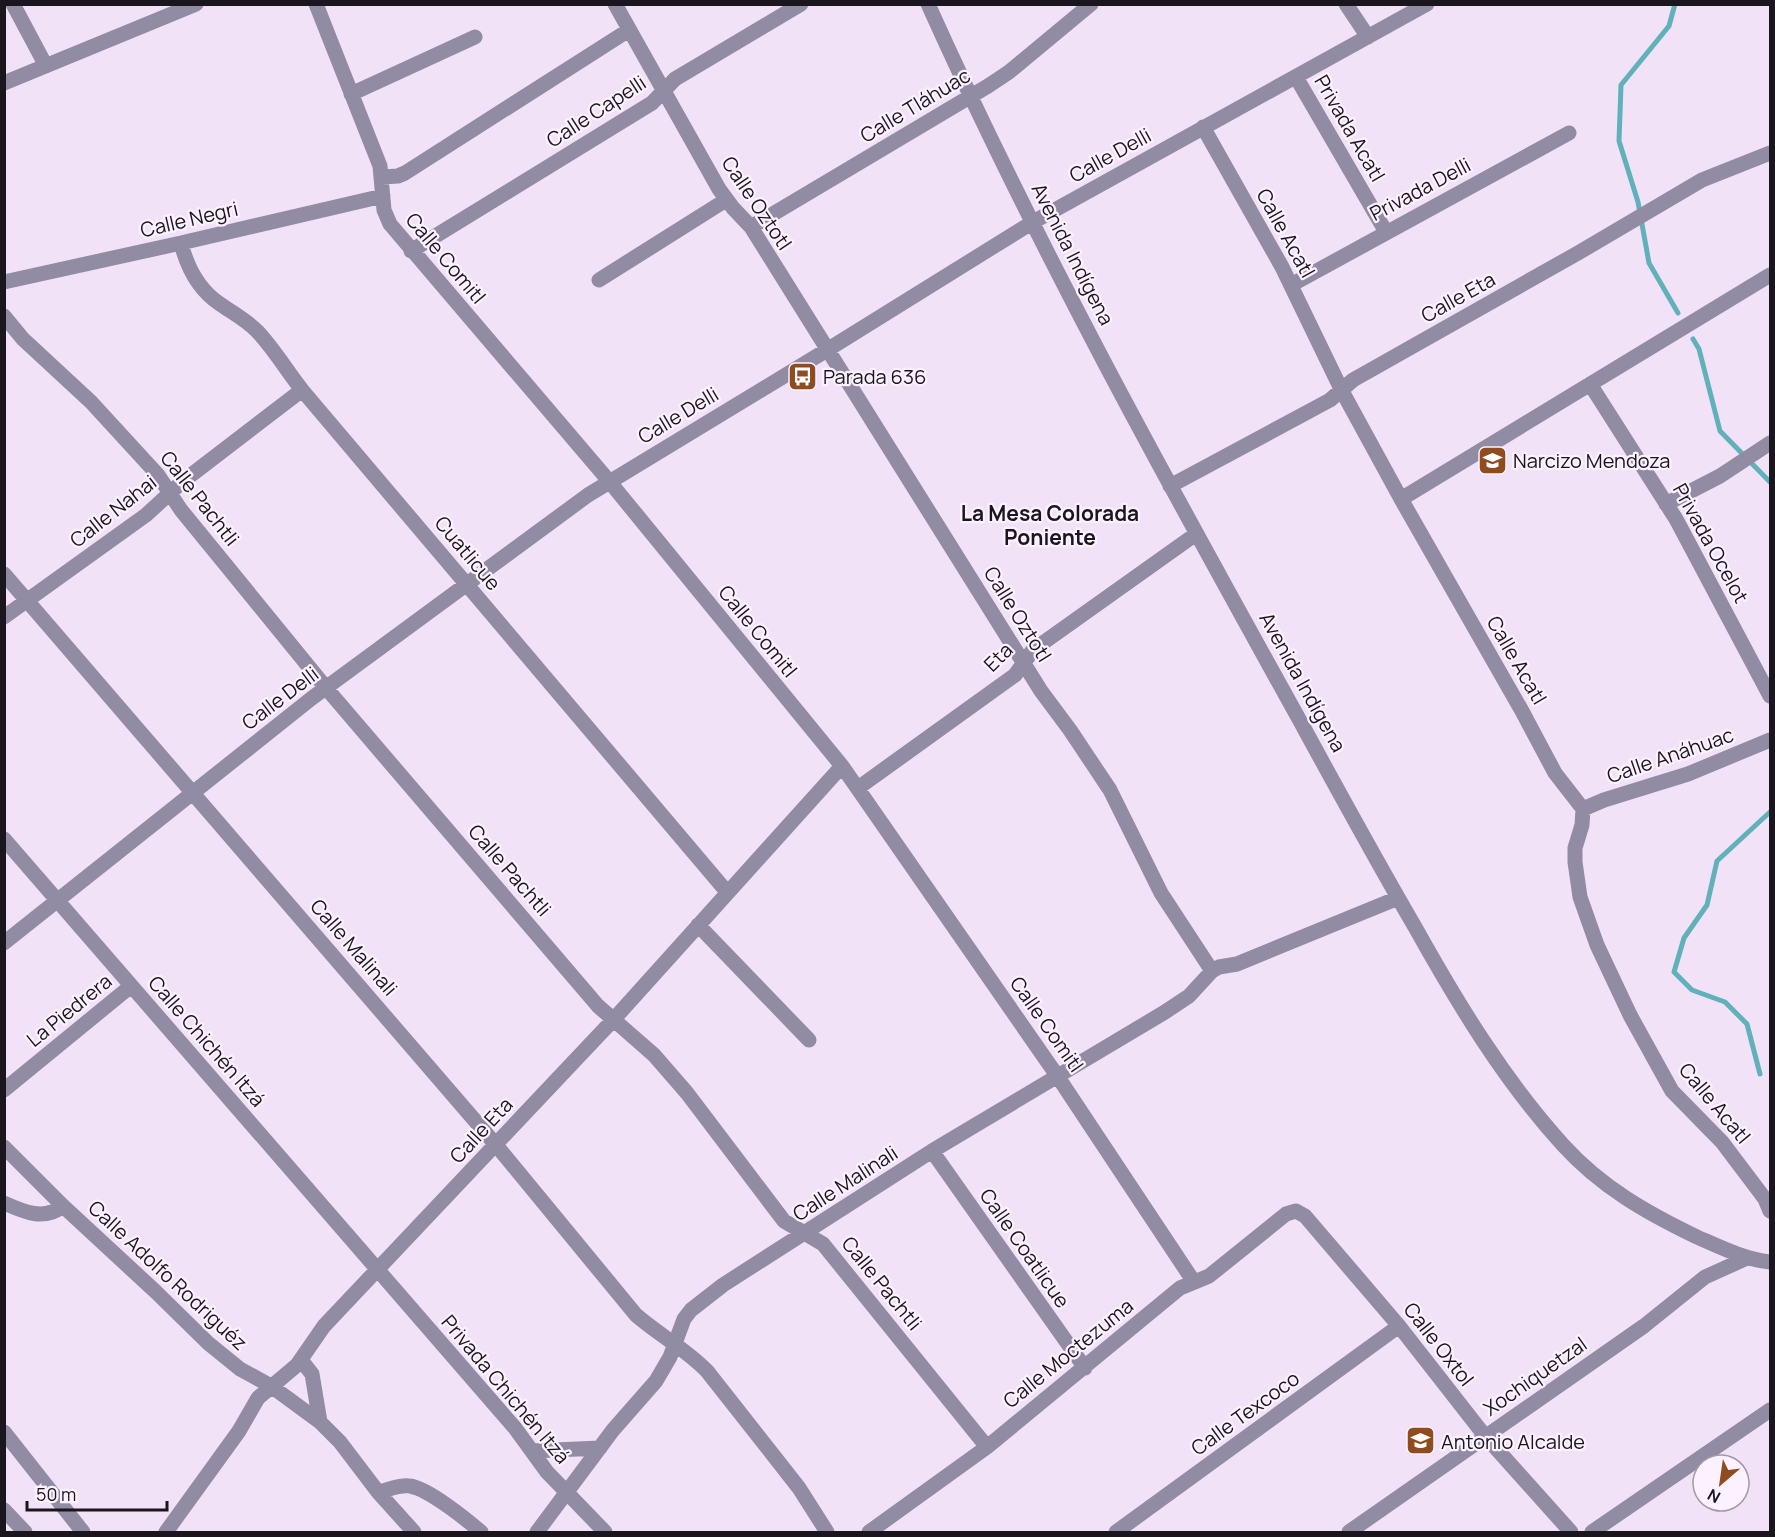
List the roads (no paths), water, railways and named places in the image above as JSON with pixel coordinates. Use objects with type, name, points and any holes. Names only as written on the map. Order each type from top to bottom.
[{"type":"street","points":[[13,4],[46,66]]},
{"type":"street","points":[[4,83],[196,4]]},
{"type":"street","name":"Calle Comitl","points":[[316,4],[380,166],[386,217],[411,251],[609,481],[842,766],[1058,1077],[1194,1282]]},
{"type":"street","name":"Calle Oztotl","points":[[615,4],[726,200],[751,226],[1041,691],[1110,790],[1157,885],[1212,971]]},
{"type":"street","name":"Calle Capelli","points":[[411,251],[652,103],[675,79],[801,4]]},
{"type":"street","name":"Avenida Indígena","points":[[928,4],[970,97],[1170,486],[1398,898],[1473,1026],[1532,1107],[1564,1146],[1596,1176],[1646,1212],[1734,1254],[1770,1262]]},
{"type":"street","name":"Calle Tláhuac","points":[[751,226],[1009,72],[1091,4]]},
{"type":"street","points":[[1346,4],[1368,37]]},
{"type":"street","name":"Calle Delli","points":[[4,944],[327,688],[609,481],[827,351],[1033,222],[1427,4]]},
{"type":"street","points":[[382,177],[405,173],[629,30]]},
{"type":"street","points":[[351,94],[475,37]]},
{"type":"street","name":"Privada Acatl","points":[[1296,77],[1386,232]]},
{"type":"street","name":"Calle Acatl","points":[[1203,127],[1291,285],[1342,391],[1401,499],[1555,773],[1583,809],[1582,825],[1575,848],[1576,879],[1597,945],[1625,1005],[1672,1091],[1722,1142],[1770,1209]]},
{"type":"street","name":"Privada Delli","points":[[1291,285],[1569,133]]},
{"type":"street","name":"Calle Eta","points":[[1170,486],[1330,400],[1353,380],[1702,180],[1770,153]]},
{"type":"street","name":"Calle Negri","points":[[4,282],[383,196]]},
{"type":"street","points":[[599,280],[726,200]]},
{"type":"street","name":"Cuatlicue","points":[[181,243],[188,268],[206,292],[256,330],[271,346],[302,390],[727,892]]},
{"type":"street","points":[[1401,499],[1770,275]]},
{"type":"street","name":"Calle Pachtli","points":[[4,316],[43,360],[91,402],[158,475],[181,510],[327,688],[598,1006],[654,1055],[687,1093],[784,1221],[823,1244],[987,1447]]},
{"type":"street","name":"Privada Ocelot","points":[[1590,384],[1666,504],[1770,696]]},
{"type":"street","name":"Calle Nahai","points":[[4,618],[146,516],[182,482],[302,390]]},
{"type":"street","points":[[1666,504],[1720,476],[1770,443]]},
{"type":"street","name":"Eta","points":[[858,788],[1015,675],[1033,650],[1196,534]]},
{"type":"street","name":"Calle Malinali","points":[[4,574],[496,1145],[636,1315],[675,1343],[707,1371],[799,1488],[827,1533]]},
{"type":"street","name":"Calle Anáhuac","points":[[1583,809],[1604,800],[1688,774],[1770,740]]},
{"type":"street","name":"Calle Eta","points":[[166,1533],[239,1431],[258,1398],[289,1374],[324,1326],[614,1019],[842,766]]},
{"type":"street","name":"Calle Chichén Itzá","points":[[4,839],[378,1270]]},
{"type":"street","points":[[1212,971],[1219,967],[1237,964],[1398,898]]},
{"type":"street","points":[[698,925],[809,1040]]},
{"type":"street","name":"Calle Malinali","points":[[675,1343],[684,1319],[691,1310],[723,1285],[932,1151],[1189,996],[1212,971]]},
{"type":"street","name":"La Piedrera","points":[[4,1090],[131,986]]},
{"type":"street","name":"Calle Adolfo Rodriguéz","points":[[4,1147],[208,1343],[240,1369],[271,1386],[320,1422],[340,1442],[378,1492],[414,1533]]},
{"type":"street","name":"Calle Coatlicue","points":[[932,1151],[1084,1368]]},
{"type":"street","points":[[4,1203],[29,1213],[43,1215],[56,1212],[63,1206]]},
{"type":"street","name":"Calle Moctezuma","points":[[869,1533],[987,1447],[1180,1288],[1209,1276],[1286,1214],[1296,1211]]},
{"type":"street","name":"Calle Oxtol","points":[[1296,1211],[1305,1216],[1399,1326],[1485,1436],[1570,1533]]},
{"type":"street","name":"Xochiquetzal","points":[[1349,1533],[1644,1326],[1705,1277],[1747,1258]]},
{"type":"street","name":"Privada Chichén Itzá","points":[[378,1270],[515,1428],[547,1472],[605,1533]]},
{"type":"street","name":"Calle Texcoco","points":[[1116,1533],[1399,1326]]},
{"type":"street","points":[[537,1533],[600,1448],[656,1381],[675,1343]]},
{"type":"street","points":[[301,1360],[312,1374],[320,1422]]},
{"type":"street","points":[[1592,1533],[1770,1410]]},
{"type":"street","points":[[4,1432],[83,1533]]},
{"type":"street","points":[[532,1451],[600,1448]]},
{"type":"street","points":[[378,1492],[402,1486],[413,1486],[452,1509],[481,1533]]},
{"type":"street","points":[[4,1510],[25,1533]]},
{"type":"waterway","points":[[1675,4],[1669,26],[1621,85],[1619,141],[1638,202],[1649,263],[1678,313]]},
{"type":"waterway","points":[[1693,339],[1699,349],[1720,431],[1770,482]]},
{"type":"waterway","points":[[1760,1074],[1747,1024],[1725,1002],[1692,990],[1674,972],[1684,938],[1707,905],[1717,861],[1770,812]]},
{"type":"place","name":"Parada 636","points":[[802,376]]},
{"type":"place","name":"Narcizo Mendoza","points":[[1492,460]]},
{"type":"place","name":"Antonio Alcalde","points":[[1420,1441]]},
{"type":"district","name":"La Mesa Colorada Poniente","points":[[1050,525]]}]
